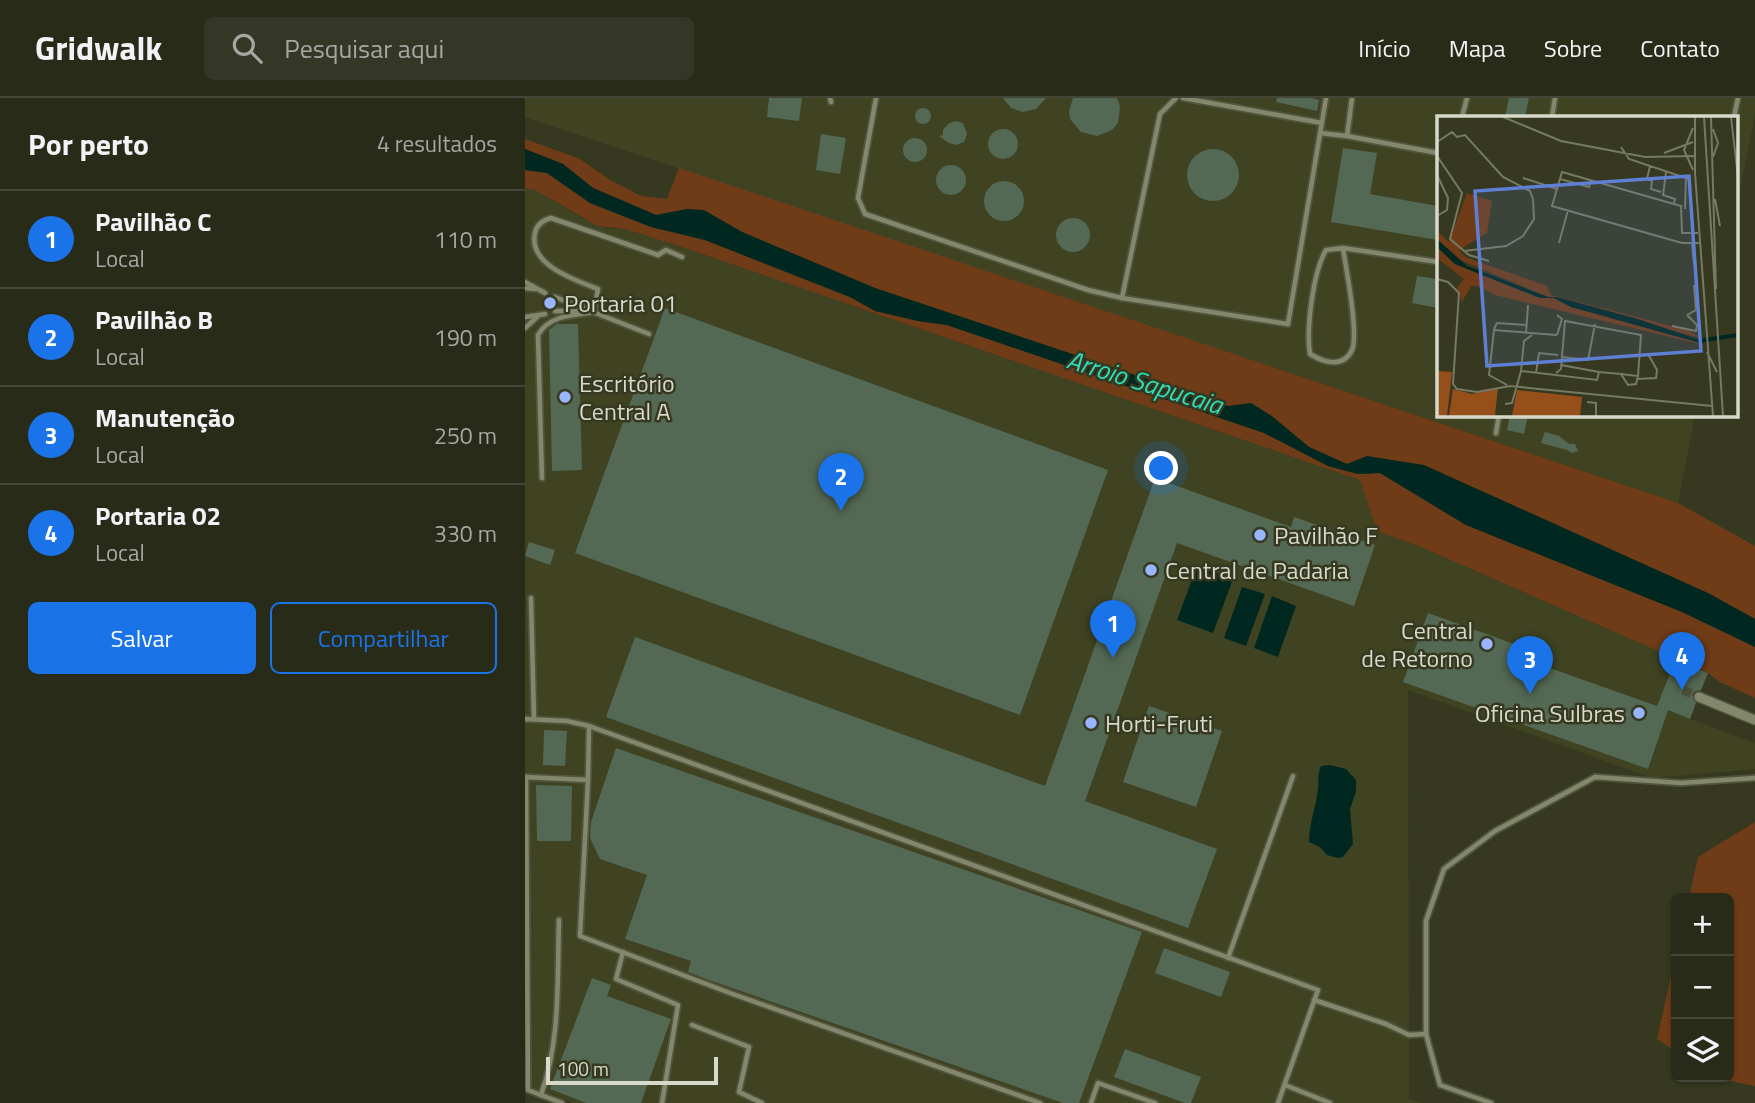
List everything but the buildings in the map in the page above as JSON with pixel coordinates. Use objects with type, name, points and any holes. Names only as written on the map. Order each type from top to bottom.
[{"type":"street","points":[[1699,697],[1755,720]]},
{"type":"lane","points":[[876,98],[858,198],[865,214],[1088,290],[1122,298],[1288,324],[1326,98]]},
{"type":"lane","points":[[1122,298],[1160,114],[1176,98]]},
{"type":"lane","points":[[1183,98],[1322,123]]},
{"type":"lane","points":[[1347,136],[1352,98]]},
{"type":"lane","points":[[1462,116],[1467,98]]},
{"type":"lane","points":[[1552,116],[1555,98]]},
{"type":"lane","points":[[1734,116],[1738,98]]},
{"type":"lane","points":[[1320,133],[1437,153]]},
{"type":"lane","points":[[594,312],[598,289],[573,280],[547,263],[538,253],[534,235],[546,219],[551,218],[658,255],[666,250],[682,257]]},
{"type":"lane","points":[[1343,247],[1353,348],[1347,358],[1333,363],[1320,361],[1310,354],[1308,340],[1318,263],[1326,250],[1343,247],[1437,262]]},
{"type":"lane","points":[[525,282],[545,293]]},
{"type":"lane","points":[[525,288],[536,289]]},
{"type":"lane","points":[[555,297],[649,334]]},
{"type":"lane","points":[[555,311],[594,312]]},
{"type":"lane","points":[[542,478],[538,335],[544,325],[553,320],[594,312]]},
{"type":"lane","points":[[525,317],[545,314]]},
{"type":"lane","points":[[525,328],[538,316]]},
{"type":"lane","points":[[1496,433],[1499,416]]},
{"type":"lane","points":[[531,598],[534,719]]},
{"type":"lane","points":[[525,719],[567,721],[589,726],[1318,990],[1278,1103]]},
{"type":"lane","points":[[589,726],[580,936],[743,998],[1040,1103]]},
{"type":"lane","points":[[1229,958],[1293,776]]},
{"type":"lane","points":[[562,1103],[528,1090],[525,777],[587,780]]},
{"type":"lane","points":[[1492,1103],[1440,1085],[1426,1034],[1426,922],[1444,869],[1495,831],[1595,777],[1681,783],[1755,778]]},
{"type":"lane","points":[[541,1095],[549,1073],[555,1037],[559,920]]},
{"type":"lane","points":[[623,952],[616,979],[678,1005],[662,1103]]},
{"type":"lane","points":[[1314,1000],[1386,1024],[1409,1035],[1426,1034]]},
{"type":"lane","points":[[692,1025],[748,1047],[739,1092],[762,1103]]},
{"type":"lane","points":[[1091,1103],[1098,1083],[1155,1103]]},
{"type":"lane","points":[[1285,1085],[1330,1103]]},
{"type":"shaded area","points":[[525,98],[1755,98],[1755,114],[1737,206],[1737,116],[1437,116],[1437,416],[1695,416],[1678,503],[525,117]]},
{"type":"shaded area","points":[[525,139],[580,159],[610,180],[641,196],[667,199],[679,168],[1678,503],[1755,546],[1755,619],[1708,593],[1367,456],[1347,464],[1309,447],[1273,417],[1251,403],[1228,406],[875,288],[742,232],[704,211],[687,209],[656,215],[593,188],[563,164],[525,149]]},
{"type":"shaded area","points":[[525,170],[547,173],[590,203],[651,227],[705,240],[850,297],[875,311],[947,325],[1264,433],[1328,466],[1358,474],[1380,473],[1466,525],[1682,612],[1755,647],[1755,698],[1720,682],[1708,673],[1421,547],[1377,531],[1360,480],[682,247],[625,229],[598,226],[535,190],[525,188]]},
{"type":"shaded area","points":[[525,188],[535,190],[582,218],[610,229],[625,229],[682,247],[1360,480],[1378,531],[1421,547],[1708,673],[1690,719],[1755,743],[1755,769],[1652,778],[1408,690],[1409,1099],[1421,1103],[574,1103],[525,1085]]},
{"type":"shaded area","points":[[1755,822],[1755,1086],[1734,1082],[1734,893],[1690,893],[1698,857]]},
{"type":"shaded area","points":[[1671,976],[1671,1049],[1657,1039]]},
{"type":"water","name":"Arroio Sapucaia","points":[[525,149],[563,164],[593,188],[656,215],[687,209],[704,210],[742,232],[875,288],[1228,406],[1251,403],[1273,417],[1309,447],[1347,464],[1367,456],[1424,465],[1708,593],[1755,619],[1755,647],[1682,612],[1466,525],[1380,473],[1358,474],[1328,466],[1264,433],[947,325],[875,311],[850,297],[705,240],[651,227],[590,203],[547,173],[525,170]]},
{"type":"water","points":[[1197,566],[1233,579],[1213,633],[1177,620]]},
{"type":"water","points":[[1242,587],[1265,594],[1246,646],[1224,638]]},
{"type":"water","points":[[1272,596],[1296,606],[1278,657],[1254,648]]},
{"type":"water","points":[[1321,766],[1346,769],[1356,780],[1356,792],[1350,809],[1353,844],[1343,857],[1338,858],[1327,855],[1320,847],[1309,842],[1320,769]]},
{"type":"tunnel","points":[[1683,690],[1699,697]]},
{"type":"place","name":"Portaria 01","points":[[550,303]]},
{"type":"place","name":"Escritório Central A","points":[[565,397]]},
{"type":"place","name":"Pavilhão B","points":[[841,511]]},
{"type":"place","name":"Pavilhão F","points":[[1260,535]]},
{"type":"place","name":"Central de Padaria","points":[[1151,570]]},
{"type":"place","name":"Central de Retorno","points":[[1487,644]]},
{"type":"place","name":"Pavilhão C","points":[[1113,658]]},
{"type":"place","name":"Portaria 02","points":[[1682,690]]},
{"type":"place","name":"Manutenção","points":[[1530,694]]},
{"type":"place","name":"Oficina Sulbras","points":[[1639,713]]},
{"type":"place","name":"Horti-Fruti","points":[[1091,723]]}]
